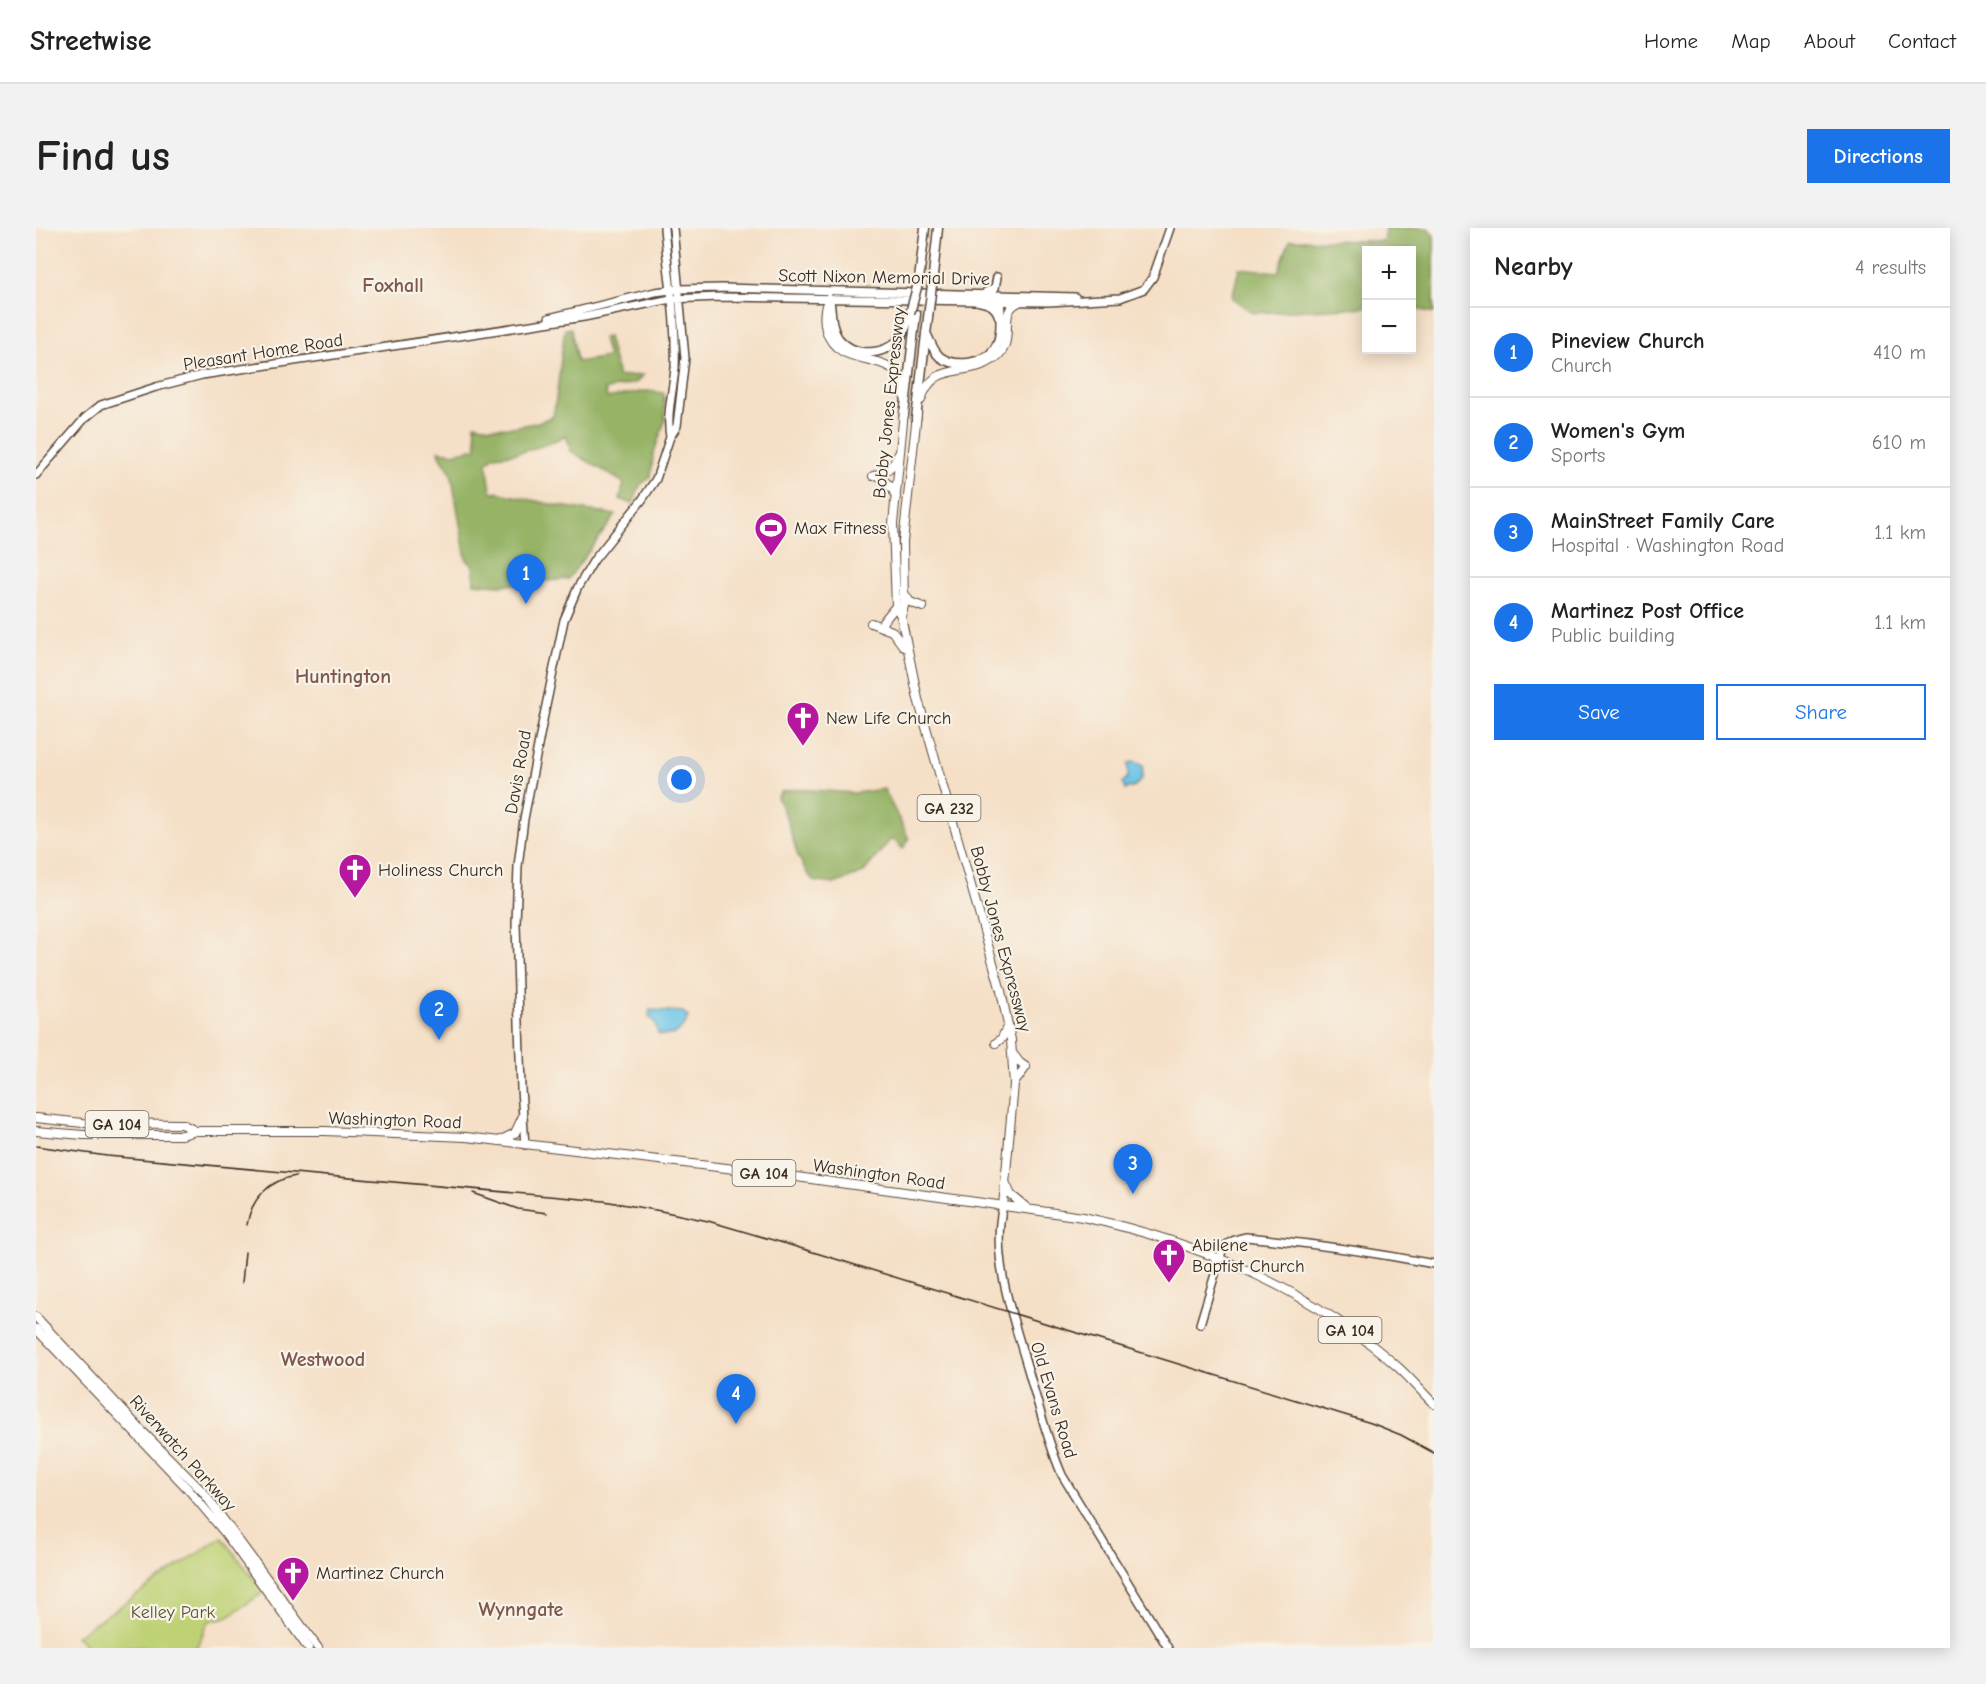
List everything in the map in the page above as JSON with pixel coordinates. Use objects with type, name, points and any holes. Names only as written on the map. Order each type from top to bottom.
[{"type":"highway","points":[[828,294],[835,332],[843,343],[860,352],[874,353],[894,344],[903,334],[913,313],[925,228]]},
{"type":"highway","name":"Bobby Jones Expressway","points":[[916,419],[938,228]]},
{"type":"highway","points":[[973,297],[991,304],[997,310],[1000,318]]},
{"type":"highway","points":[[926,333],[934,349],[943,359],[955,363],[986,357],[996,347],[999,338],[1003,298]]},
{"type":"highway","name":"Bobby Jones Expressway","points":[[904,415],[913,313]]},
{"type":"main road","name":"Davis Road","points":[[664,228],[675,368],[668,426],[670,437]]},
{"type":"main road","name":"Davis Road","points":[[525,1145],[516,924],[518,866],[543,720],[564,620],[578,587],[594,560],[656,479],[676,426],[684,368],[681,298],[673,228]]},
{"type":"main road","name":"Scott Nixon Memorial Drive","points":[[1003,298],[1022,302],[1062,302],[1120,298],[1144,289],[1156,271],[1170,228]]},
{"type":"main road","points":[[973,297],[993,290],[997,284],[997,277]]},
{"type":"main road","name":"Scott Nixon Memorial Drive","points":[[670,290],[721,288],[828,294],[1096,299]]},
{"type":"main road","name":"Pleasant Home Road","points":[[527,324],[572,311],[670,290]]},
{"type":"main road","name":"Scott Nixon Memorial Drive","points":[[671,298],[828,294]]},
{"type":"main road","points":[[828,294],[824,307],[824,320],[830,338],[847,355],[883,362],[896,370],[903,386],[904,415]]},
{"type":"main road","name":"Pleasant Home Road","points":[[36,475],[85,418],[101,405],[124,396],[202,375],[584,317],[671,298]]},
{"type":"main road","points":[[998,356],[1005,336],[1003,298]]},
{"type":"main road","points":[[916,419],[924,390],[929,382],[946,372],[981,366],[998,356],[1007,338],[1008,310],[1013,305],[1022,302]]},
{"type":"main road","name":"Bobby Jones Expressway","points":[[904,415],[896,496],[893,562],[896,606],[901,616],[918,699],[1001,991],[1008,1026],[1014,1084],[1003,1206]]},
{"type":"main road","name":"Bobby Jones Expressway","points":[[901,616],[903,542],[916,419]]},
{"type":"main road","points":[[896,496],[892,488],[877,476],[892,467],[901,448]]},
{"type":"main road","points":[[903,591],[910,602],[923,607]]},
{"type":"main road","points":[[883,622],[896,606]]},
{"type":"main road","points":[[871,623],[892,631],[907,652]]},
{"type":"main road","points":[[996,1043],[1002,1038],[1008,1026]]},
{"type":"main road","points":[[1012,1052],[1020,1064],[1026,1067],[1014,1084]]},
{"type":"main road","points":[[499,1142],[515,1133],[523,1116]]},
{"type":"main road","name":"Washington Road","points":[[36,1118],[83,1123],[182,1124],[196,1131]]},
{"type":"main road","name":"Washington Road","points":[[36,1131],[105,1136],[182,1135],[196,1131],[325,1131],[463,1137],[744,1170],[1083,1217],[1181,1243],[1219,1258],[1295,1294],[1399,1368],[1434,1404]]},
{"type":"main road","points":[[986,1202],[1002,1191],[1005,1180]]},
{"type":"main road","points":[[1005,1180],[1011,1196],[1030,1210]]},
{"type":"main road","name":"Old Evans Road","points":[[1003,1206],[1000,1216],[999,1246],[1004,1282],[1054,1455],[1062,1475],[1168,1648]]},
{"type":"main road","points":[[1200,1324],[1219,1258],[1226,1245],[1246,1237],[1377,1253],[1434,1264]]},
{"type":"main road","name":"Riverwatch Parkway","points":[[36,1317],[142,1431],[203,1492],[318,1648]]},
{"type":"main road","name":"Riverwatch Parkway","points":[[36,1329],[188,1489],[225,1533],[308,1648]]},
{"type":"green space","points":[[1385,228],[1428,228],[1434,236],[1434,313],[1416,309],[1416,246],[1362,246],[1362,307],[1253,313],[1232,298],[1239,268],[1278,272],[1290,240],[1383,241]]},
{"type":"green space","points":[[571,328],[577,362],[608,357],[603,338],[608,337],[618,377],[643,375],[637,382],[605,390],[607,398],[646,391],[664,393],[665,421],[653,455],[651,477],[640,485],[633,504],[620,499],[624,483],[571,451],[566,435],[531,449],[494,456],[487,463],[491,491],[554,505],[616,515],[568,579],[500,585],[474,583],[473,566],[466,559],[451,472],[439,451],[453,453],[477,448],[475,424],[515,427],[553,416],[565,329]]},
{"type":"green space","points":[[797,789],[854,793],[884,789],[909,839],[903,849],[894,840],[890,840],[863,873],[834,884],[814,881],[798,856],[777,797],[781,792]]},
{"type":"green space","name":"Kelley Park","points":[[222,1537],[264,1592],[227,1617],[209,1621],[196,1648],[89,1648],[76,1636]]},
{"type":"water","points":[[1132,762],[1143,765],[1142,779],[1133,788],[1125,790],[1122,783],[1128,777],[1128,764]]},
{"type":"water","points":[[650,1010],[683,1012],[688,1017],[680,1030],[673,1034],[663,1035],[658,1034],[655,1023],[649,1016]]},
{"type":"railway","points":[[36,1146],[107,1156],[604,1201],[708,1221],[1371,1423],[1401,1435],[1434,1453]]},
{"type":"railway","points":[[247,1225],[253,1207],[263,1192],[286,1178],[296,1176]]},
{"type":"railway","points":[[473,1193],[518,1209],[547,1213]]},
{"type":"railway","points":[[242,1283],[245,1252]]},
{"type":"place","name":"Max Fitness","points":[[771,557]]},
{"type":"place","name":"Pineview Church","points":[[526,604]]},
{"type":"place","name":"New Life Church","points":[[803,747]]},
{"type":"place","name":"Holiness Church","points":[[355,899]]},
{"type":"place","name":"Women's Gym","points":[[439,1040]]},
{"type":"place","name":"MainStreet Family Care","points":[[1133,1194]]},
{"type":"place","name":"Abilene Baptist Church","points":[[1169,1284]]},
{"type":"place","name":"Martinez Post Office","points":[[736,1424]]},
{"type":"place","name":"Martinez Church","points":[[293,1602]]},
{"type":"district","name":"Foxhall","points":[[393,285]]},
{"type":"district","name":"Huntington","points":[[343,676]]},
{"type":"district","name":"Westwood","points":[[323,1359]]},
{"type":"district","name":"Wynngate","points":[[521,1609]]}]
